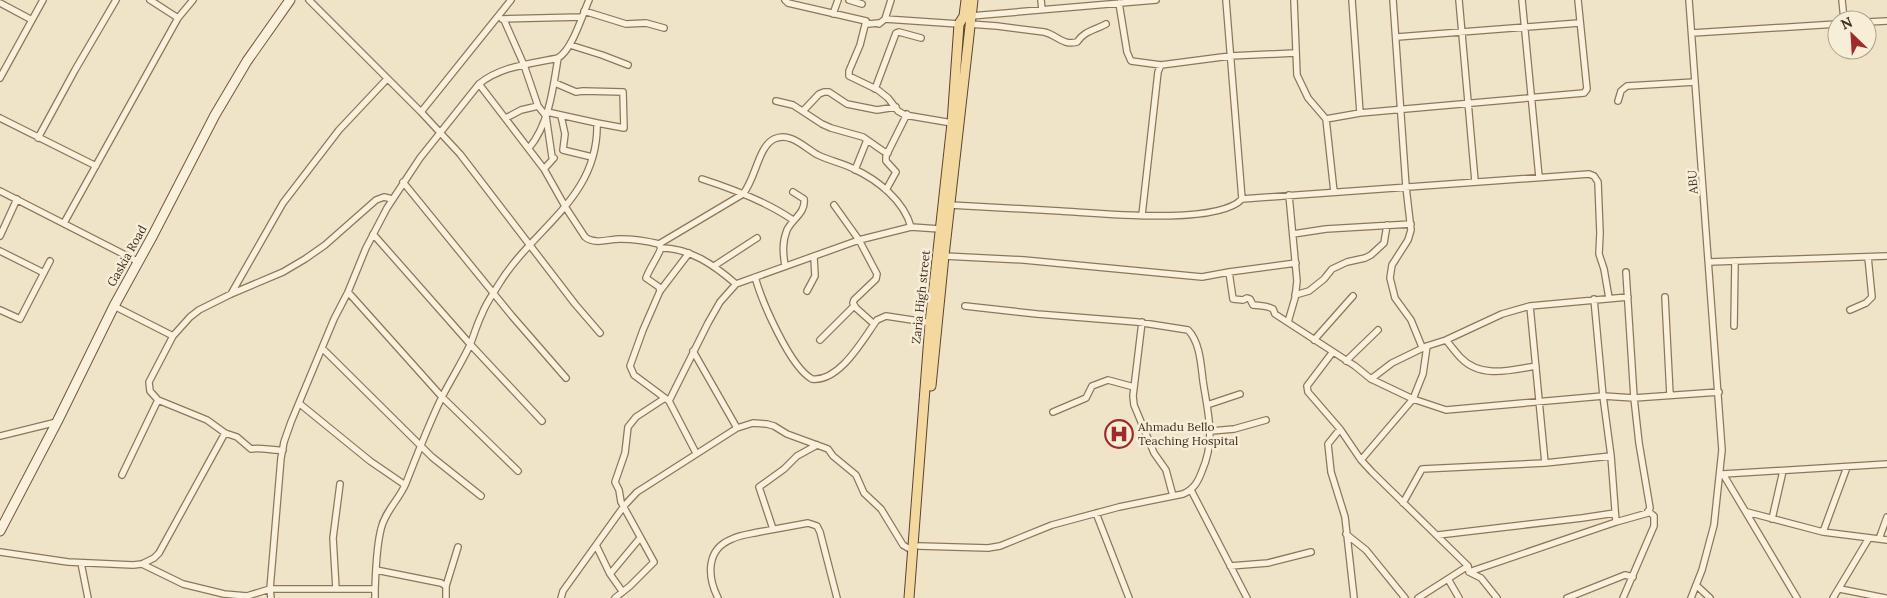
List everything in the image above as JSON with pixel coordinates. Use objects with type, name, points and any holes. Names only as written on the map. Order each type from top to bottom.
[{"type":"main road","name":"Gaskia Road","points":[[0,531],[57,422],[137,261],[153,235],[215,115],[256,46],[290,0]]},
{"type":"main road","name":"Zaria High street","points":[[910,598],[916,547],[940,229],[952,123],[959,24],[964,16],[966,0]]},
{"type":"main road","name":"Zaria High street","points":[[933,323],[944,256],[972,0]]},
{"type":"main road","name":"Zaria High street","points":[[916,547],[916,598]]},
{"type":"street","points":[[0,78],[43,0]]},
{"type":"street","points":[[38,138],[116,0]]},
{"type":"street","points":[[150,0],[178,18]]},
{"type":"street","points":[[64,223],[178,18],[193,0]]},
{"type":"street","points":[[309,0],[421,112],[460,154],[575,304],[600,333]]},
{"type":"street","points":[[421,112],[501,19],[511,0]]},
{"type":"street","points":[[271,598],[270,589],[283,450],[291,422],[334,319],[373,234],[403,182],[479,84],[497,72],[564,55],[589,0]]},
{"type":"street","points":[[784,0],[788,3],[866,21],[868,24],[879,24],[885,18],[890,0]]},
{"type":"street","points":[[833,14],[838,0]]},
{"type":"street","points":[[849,0],[862,4]]},
{"type":"street","points":[[1041,0],[1042,10]]},
{"type":"street","points":[[970,20],[1042,10],[1156,0]]},
{"type":"street","points":[[1226,0],[1242,199]]},
{"type":"street","points":[[1294,0],[1297,75],[1308,98],[1326,119],[1334,192]]},
{"type":"street","points":[[1352,0],[1360,113]]},
{"type":"street","points":[[1361,460],[1413,399],[1422,374],[1425,346],[1411,320],[1395,298],[1390,278],[1392,265],[1410,235],[1411,224],[1406,186],[1393,0]]},
{"type":"street","points":[[1459,0],[1475,181]]},
{"type":"street","points":[[1522,0],[1539,177]]},
{"type":"street","points":[[1326,119],[1360,113],[1400,111],[1584,93],[1587,91],[1578,0]]},
{"type":"street","name":"ABU","points":[[1689,0],[1722,450],[1721,474],[1714,525],[1708,550],[1691,598]]},
{"type":"street","points":[[0,3],[32,20]]},
{"type":"street","points":[[1118,3],[1127,52],[1131,61],[1161,65],[1230,56],[1295,53]]},
{"type":"street","points":[[501,19],[583,14],[626,24],[646,23],[664,28]]},
{"type":"street","points":[[885,18],[959,24]]},
{"type":"street","points":[[501,19],[524,65],[538,106],[547,114],[624,128],[623,92],[583,90],[576,92],[555,84]]},
{"type":"street","points":[[970,20],[1044,32],[1051,34],[1061,41],[1071,43],[1077,42],[1081,35],[1106,24]]},
{"type":"street","points":[[866,21],[849,76],[876,88],[898,111],[952,123]]},
{"type":"street","points":[[1397,37],[1580,22]]},
{"type":"street","points":[[1692,33],[1827,25]]},
{"type":"street","points":[[876,88],[896,33],[899,32],[921,38]]},
{"type":"street","points":[[570,45],[628,66]]},
{"type":"street","points":[[529,148],[537,137],[547,114],[555,84],[558,58]]},
{"type":"street","points":[[1142,215],[1158,72],[1161,65]]},
{"type":"street","points":[[231,294],[283,203],[339,130],[387,79]]},
{"type":"street","points":[[1618,101],[1621,91],[1627,86],[1695,82]]},
{"type":"street","points":[[479,84],[544,169],[566,208],[585,237],[590,241],[619,239],[675,248],[714,266],[736,284]]},
{"type":"street","points":[[803,111],[819,94],[824,92],[828,92],[847,104],[877,110],[896,107]]},
{"type":"street","points":[[776,101],[793,105],[822,124],[863,136],[888,153]]},
{"type":"street","points":[[506,118],[521,110],[538,106]]},
{"type":"street","points":[[544,169],[554,158],[552,157],[549,145],[547,114]]},
{"type":"street","points":[[886,190],[896,172],[886,160],[907,114]]},
{"type":"street","points":[[561,116],[565,134],[562,150],[592,157]]},
{"type":"street","points":[[0,118],[96,166]]},
{"type":"street","points":[[375,598],[376,551],[387,512],[405,485],[442,397],[494,293],[530,244],[566,208],[590,170],[597,134],[597,124]]},
{"type":"street","points":[[660,291],[656,284],[646,278],[651,266],[658,257],[660,246],[743,194],[751,183],[763,148],[769,142],[783,136],[788,137],[819,156],[855,170],[886,190],[908,215],[911,227]]},
{"type":"street","points":[[855,170],[867,140]]},
{"type":"street","points":[[950,205],[1165,215],[1218,211],[1233,206],[1242,199],[1585,173],[1594,176],[1598,182],[1599,254],[1604,269],[1609,298]]},
{"type":"street","points":[[702,179],[743,194],[780,211],[793,220]]},
{"type":"street","points":[[403,182],[531,339],[566,378]]},
{"type":"street","points":[[0,191],[137,261]]},
{"type":"street","points":[[785,266],[783,245],[788,228],[801,212],[805,203],[804,199],[793,192]]},
{"type":"street","points":[[1288,322],[1295,295],[1296,263],[1289,195]]},
{"type":"street","points":[[283,450],[277,451],[263,447],[251,449],[237,437],[225,433],[207,420],[158,400],[148,387],[149,382],[173,336],[199,310],[294,266],[325,245],[376,200],[384,197],[392,199]]},
{"type":"street","points":[[0,236],[17,199]]},
{"type":"street","points":[[820,340],[854,306],[854,300],[876,279],[877,274],[859,240],[834,205]]},
{"type":"street","points":[[1293,234],[1326,229],[1411,224]]},
{"type":"street","points":[[1295,295],[1309,291],[1324,279],[1332,269],[1347,262],[1371,255],[1384,243],[1387,225]]},
{"type":"street","points":[[615,598],[654,562],[624,506],[615,482],[625,453],[628,427],[636,417],[667,400],[716,309],[736,284],[859,240],[911,227],[940,229]]},
{"type":"street","points":[[373,234],[470,344],[542,421]]},
{"type":"street","points":[[714,266],[757,238]]},
{"type":"street","points":[[0,251],[44,272]]},
{"type":"street","points":[[689,253],[660,291],[642,330],[630,366],[634,375],[667,400],[696,453]]},
{"type":"street","points":[[944,256],[1024,260],[1202,277],[1296,263]]},
{"type":"street","points":[[1709,262],[1887,256]]},
{"type":"street","points":[[807,291],[815,276],[814,257]]},
{"type":"street","points":[[1850,310],[1866,303],[1872,297],[1868,257]]},
{"type":"street","points":[[0,310],[20,319],[50,261]]},
{"type":"street","points":[[1734,261],[1734,326]]},
{"type":"street","points":[[1229,272],[1233,299],[1243,300],[1247,298],[1250,299],[1253,305],[1260,304],[1271,308],[1274,314],[1372,380],[1413,399],[1446,410],[1603,396],[1634,398],[1719,392]]},
{"type":"street","points":[[1418,598],[1448,579],[1469,569],[1648,513],[1650,508],[1639,443],[1634,398],[1626,272]]},
{"type":"street","points":[[754,277],[785,346],[802,370],[812,379],[824,378],[844,365],[877,320],[886,316],[933,323]]},
{"type":"street","points":[[348,292],[442,397],[518,471]]},
{"type":"street","points":[[1314,340],[1353,296]]},
{"type":"street","points":[[1372,380],[1382,369],[1425,346],[1446,340],[1502,314],[1530,306],[1628,297]]},
{"type":"street","points":[[1665,297],[1670,395]]},
{"type":"street","points":[[1594,300],[1611,456],[1616,522]]},
{"type":"street","points":[[114,306],[173,336]]},
{"type":"street","points":[[854,306],[874,324]]},
{"type":"street","points":[[562,598],[563,591],[624,506],[637,492],[737,428],[753,423],[774,426],[787,434],[828,449],[833,456],[855,474],[864,493],[881,510],[903,545],[908,548],[988,548],[1000,546],[1052,525],[1173,496],[1190,490],[1196,485],[1207,460],[1211,431],[1199,353],[1191,333],[1185,329],[1142,322],[1109,322],[966,306]]},
{"type":"street","points":[[1530,306],[1545,463]]},
{"type":"street","points":[[1142,322],[1134,387],[1134,404],[1154,453],[1166,470],[1173,496]]},
{"type":"street","points":[[1346,361],[1378,330]]},
{"type":"street","points":[[1446,340],[1462,359],[1475,369],[1504,372],[1536,366]]},
{"type":"street","points":[[322,348],[432,456],[481,496]]},
{"type":"street","points":[[693,351],[737,428]]},
{"type":"street","points":[[1332,353],[1307,386],[1307,389],[1340,429],[1361,460],[1438,535],[1469,569],[1482,578],[1497,598]]},
{"type":"street","points":[[1053,412],[1086,398],[1092,386],[1108,380],[1134,387]]},
{"type":"street","points":[[1207,405],[1240,394]]},
{"type":"street","points":[[122,475],[158,400]]},
{"type":"street","points":[[300,404],[370,461],[405,485]]},
{"type":"street","points":[[1211,431],[1234,429],[1266,420]]},
{"type":"street","points":[[0,436],[57,422]]},
{"type":"street","points":[[1340,429],[1331,438],[1327,449],[1330,472],[1345,517],[1354,598]]},
{"type":"street","points":[[142,564],[154,558],[158,553],[225,433]]},
{"type":"street","points":[[773,529],[759,487],[784,469],[797,456],[817,444]]},
{"type":"street","points":[[1403,503],[1422,469],[1545,463],[1611,456]]},
{"type":"street","points":[[1721,474],[1887,464]]},
{"type":"street","points":[[1823,532],[1847,467]]},
{"type":"street","points":[[1772,519],[1783,471]]},
{"type":"street","points":[[1721,474],[1747,512],[1797,598]]},
{"type":"street","points":[[336,588],[334,538],[340,484]]},
{"type":"street","points":[[1190,490],[1247,598]]},
{"type":"street","points":[[1623,598],[1654,526],[1654,516],[1648,511]]},
{"type":"street","points":[[1747,512],[1823,532],[1887,540]]},
{"type":"street","points":[[1096,513],[1129,598]]},
{"type":"street","points":[[1438,535],[1615,513]]},
{"type":"street","points":[[1879,539],[1887,517]]},
{"type":"street","points":[[718,598],[714,589],[711,568],[715,551],[734,538],[808,523],[817,526],[837,598]]},
{"type":"street","points":[[1346,534],[1366,550],[1405,598]]},
{"type":"street","points":[[610,574],[640,538]]},
{"type":"street","points":[[1833,598],[1869,538]]},
{"type":"street","points":[[596,545],[610,574],[622,591]]},
{"type":"street","points":[[446,598],[446,586],[458,547]]},
{"type":"street","points":[[0,552],[81,563],[142,564],[183,584],[224,594],[248,596],[270,589],[375,589]]},
{"type":"street","points":[[1230,566],[1268,563],[1311,552]]},
{"type":"street","points":[[81,563],[88,598]]},
{"type":"street","points":[[376,570],[441,583],[446,586]]},
{"type":"street","points":[[1567,598],[1625,575],[1633,577]]},
{"type":"street","points":[[1448,579],[1458,598]]},
{"type":"street","points":[[1696,585],[1710,598]]},
{"type":"street","points":[[1840,589],[1886,598]]},
{"type":"place","name":"Ahmadu Bello Teaching Hospital","points":[[1119,434]]}]
